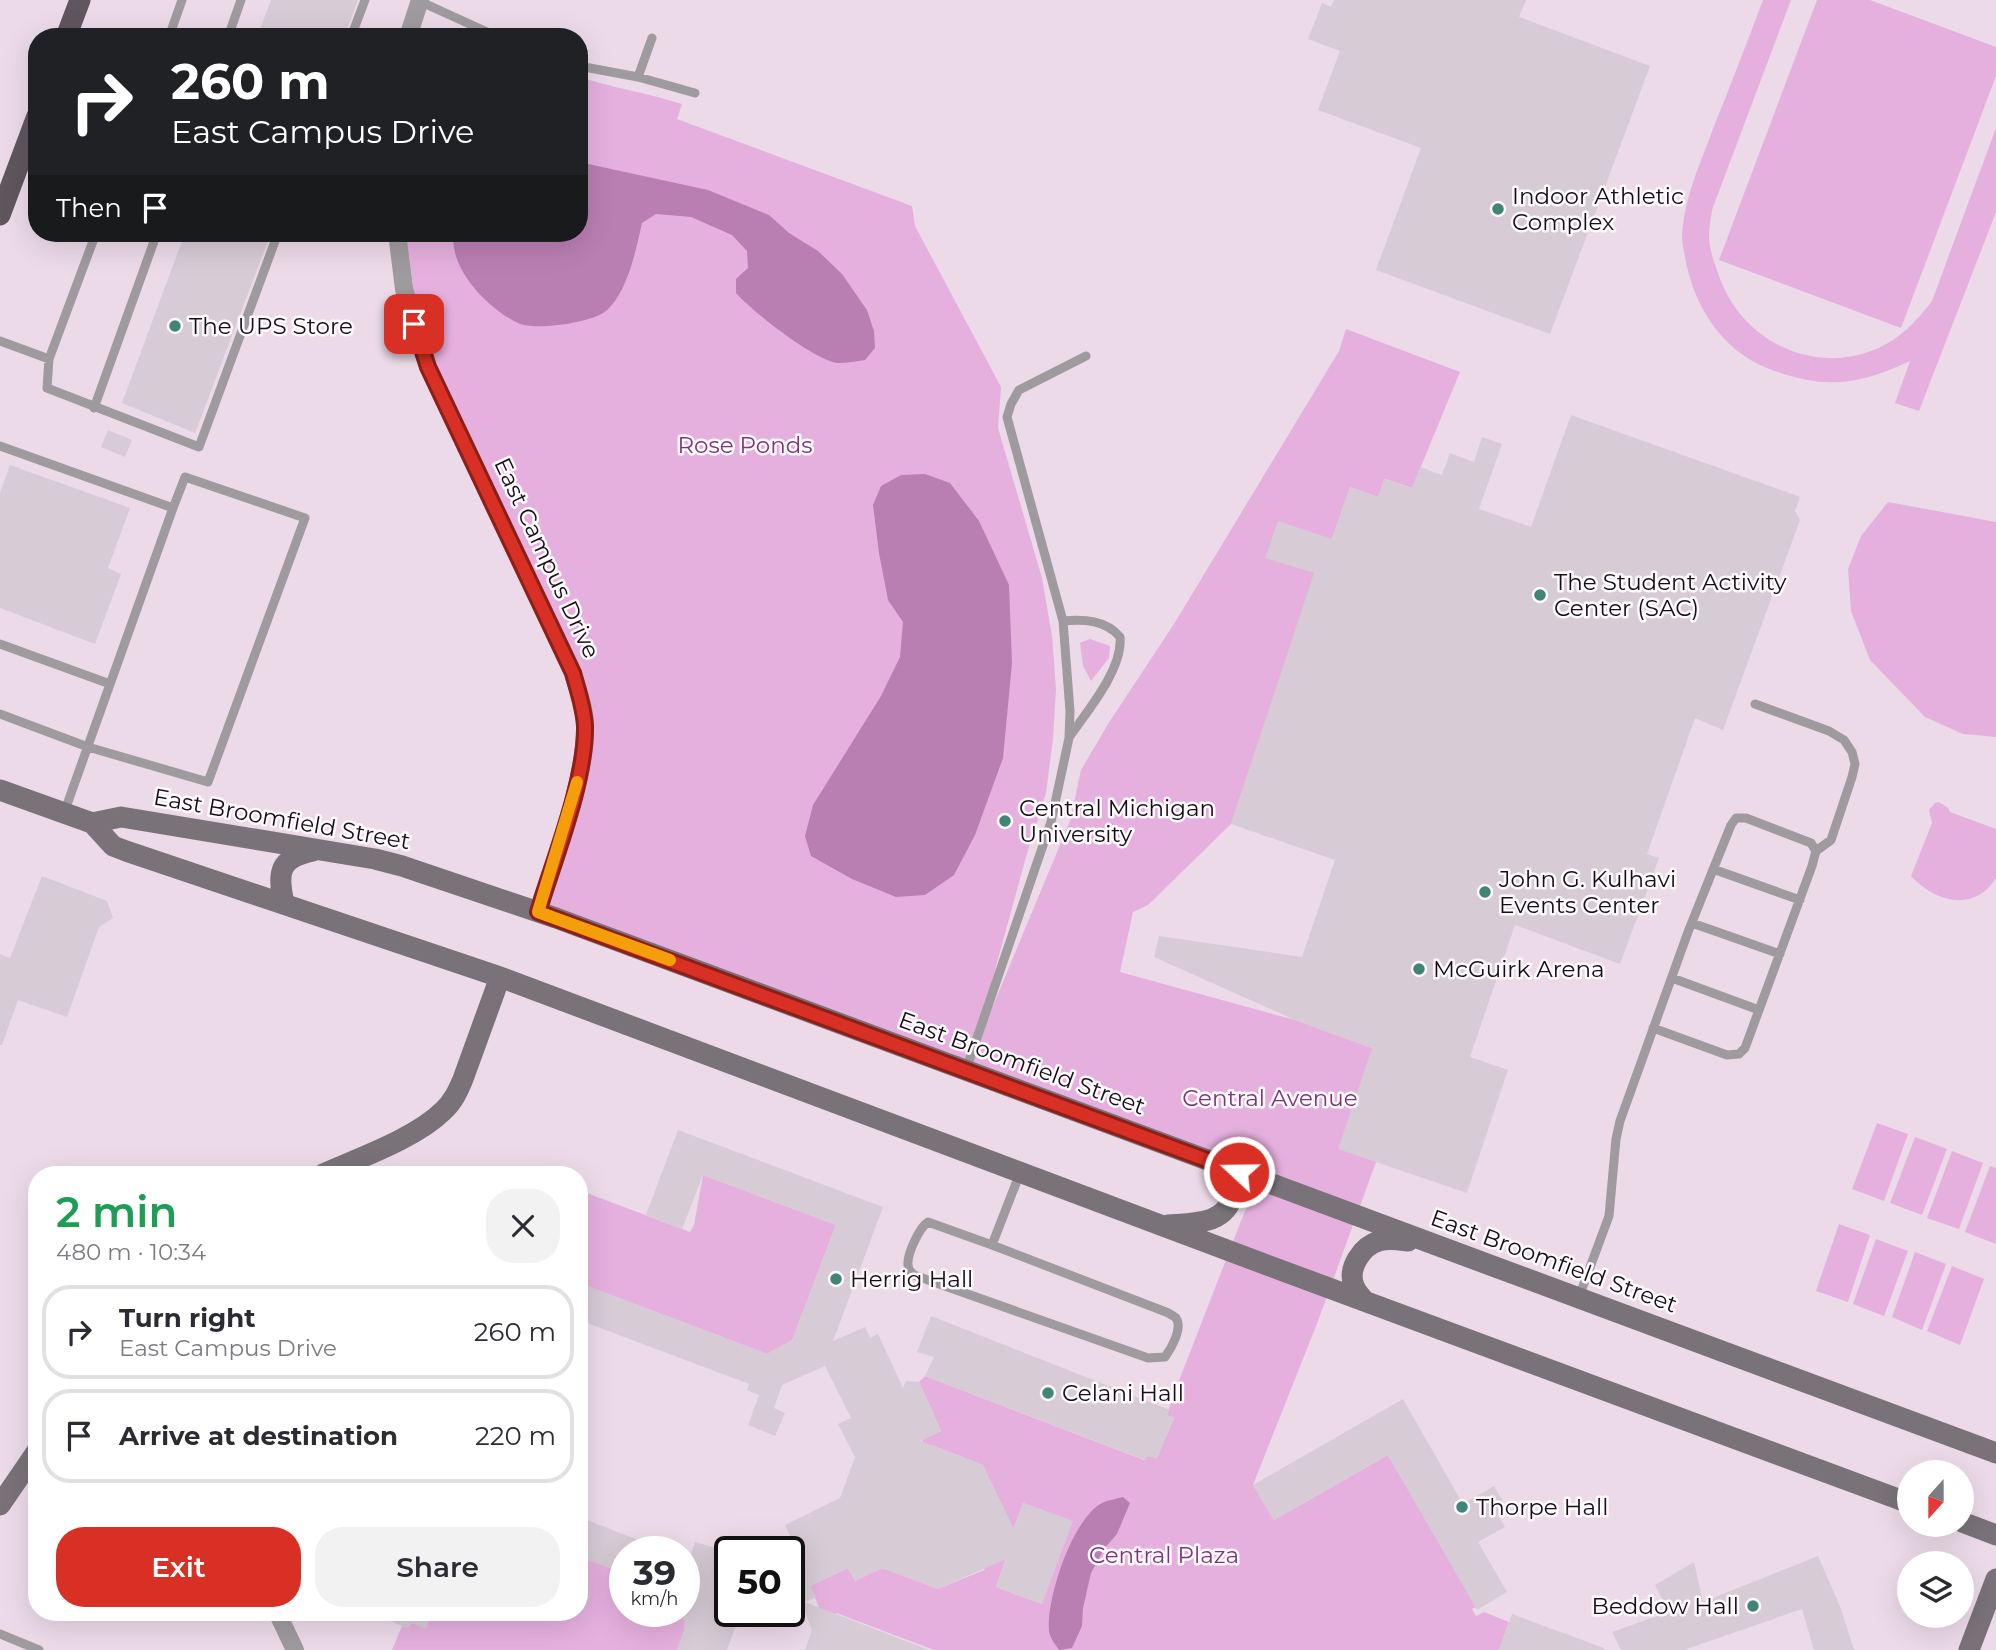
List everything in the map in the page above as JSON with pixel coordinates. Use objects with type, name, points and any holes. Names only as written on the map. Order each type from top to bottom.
[{"type":"main road","points":[[69,28],[80,0]]},
{"type":"main road","points":[[0,215],[28,140]]},
{"type":"main road","name":"East Broomfield Street","points":[[0,790],[92,823],[113,846],[500,977],[1897,1499]]},
{"type":"main road","name":"East Broomfield Street","points":[[92,823],[121,817],[402,866],[538,912],[1996,1454]]},
{"type":"main road","points":[[284,904],[280,883],[286,862],[296,855],[322,850]]},
{"type":"main road","points":[[340,1166],[410,1134],[443,1112],[451,1103],[463,1079],[500,977]]},
{"type":"main road","points":[[1163,1226],[1204,1222],[1224,1211],[1232,1198],[1234,1182],[1220,1165]]},
{"type":"main road","points":[[1364,1300],[1353,1279],[1355,1265],[1363,1250],[1378,1241],[1386,1240],[1434,1245]]},
{"type":"main road","points":[[0,1505],[28,1468]]},
{"type":"main road","points":[[1974,1527],[1996,1535]]},
{"type":"main road","points":[[1969,1650],[1996,1579]]},
{"type":"street","points":[[411,28],[419,1]]},
{"type":"street","name":"East Campus Drive","points":[[398,242],[404,289],[428,367],[573,673],[582,700],[584,742],[576,787],[538,912]]},
{"type":"street","points":[[281,1621],[295,1650]]},
{"type":"lane","points":[[172,28],[182,0]]},
{"type":"lane","points":[[231,28],[241,0]]},
{"type":"lane","points":[[354,28],[365,0]]},
{"type":"lane","points":[[419,1],[478,28]]},
{"type":"lane","points":[[638,77],[652,38]]},
{"type":"lane","points":[[588,68],[638,77],[695,93]]},
{"type":"lane","points":[[93,242],[49,359],[47,388],[199,447],[275,242]]},
{"type":"lane","points":[[94,408],[154,242]]},
{"type":"lane","points":[[0,341],[49,359]]},
{"type":"lane","points":[[966,1070],[1051,822],[1069,738],[1070,711],[1063,621],[1007,417],[1019,390],[1086,355]]},
{"type":"lane","points":[[0,446],[173,508]]},
{"type":"lane","points":[[0,714],[88,747],[208,782],[305,518],[185,477],[173,508],[88,747],[64,813]]},
{"type":"lane","points":[[1063,621],[1108,625],[1120,636],[1121,650],[1105,683],[1069,738]]},
{"type":"lane","points":[[0,644],[110,684]]},
{"type":"lane","points":[[1653,1028],[1727,1055],[1739,1054],[1745,1048],[1816,851],[1830,840],[1852,777],[1855,764],[1852,752],[1844,740],[1829,731],[1755,704]]},
{"type":"lane","points":[[1578,1299],[1609,1216],[1620,1121],[1692,923],[1731,825],[1736,818],[1746,818],[1811,843],[1816,851]]},
{"type":"lane","points":[[1713,869],[1800,900]]},
{"type":"lane","points":[[1692,923],[1780,954]]},
{"type":"lane","points":[[1672,978],[1759,1010]]},
{"type":"lane","points":[[992,1245],[1020,1173]]},
{"type":"lane","points":[[928,1222],[992,1245],[1166,1312],[1176,1318],[1178,1324],[1170,1350],[1165,1357],[1148,1358],[914,1275],[908,1269],[907,1264],[918,1231],[928,1222]]},
{"type":"lane","points":[[0,1634],[39,1650]]},
{"type":"shaded area","name":"Central Michigan University","points":[[0,0],[1996,0],[1996,1650],[0,1650]]},
{"type":"shaded area","points":[[588,164],[708,190],[769,215],[789,233],[818,251],[842,274],[867,310],[874,331],[875,348],[865,360],[838,363],[800,345],[756,312],[736,293],[736,279],[748,268],[747,251],[732,235],[691,217],[656,214],[642,223],[634,257],[614,303],[606,311],[589,319],[549,326],[518,323],[494,308],[472,286],[457,260],[454,242],[588,242]]},
{"type":"shaded area","points":[[925,474],[950,483],[979,521],[1009,585],[1012,663],[1003,758],[975,835],[954,875],[925,895],[896,897],[852,879],[811,856],[805,836],[813,805],[881,696],[900,657],[903,622],[888,600],[873,505],[881,486],[901,475]]},
{"type":"shaded area","points":[[1123,1497],[1130,1503],[1117,1534],[1104,1549],[1091,1573],[1082,1626],[1072,1648],[1059,1650],[1050,1634],[1049,1617],[1063,1561],[1071,1542],[1091,1512],[1102,1503]]},
{"type":"green space","points":[[1763,0],[1791,0],[1712,210],[1709,236],[1713,260],[1728,295],[1741,315],[1758,332],[1778,345],[1822,358],[1847,357],[1880,347],[1913,324],[1932,301],[1996,128],[1996,212],[1919,411],[1895,403],[1910,361],[1873,376],[1839,382],[1805,380],[1787,375],[1767,368],[1736,350],[1712,323],[1695,292],[1682,241],[1689,195]]},
{"type":"green space","points":[[1817,0],[1870,0],[1996,47],[1996,76],[1901,328],[1719,260]]},
{"type":"green space","name":"Rose Ponds","points":[[588,79],[682,104],[677,119],[912,206],[915,226],[1001,387],[998,428],[1042,578],[1052,636],[1056,689],[1046,793],[970,1061],[1070,821],[1081,770],[1174,624],[1339,351],[1346,329],[1460,372],[1412,488],[1385,479],[1378,497],[1350,487],[1300,618],[1231,824],[1148,905],[1133,912],[1120,972],[1295,1020],[1372,1048],[1376,1162],[1318,1321],[1253,1485],[1274,1520],[1388,1455],[1476,1607],[1472,1609],[1476,1616],[1484,1612],[1509,1622],[1499,1650],[934,1650],[836,1613],[829,1631],[810,1586],[848,1568],[855,1581],[882,1568],[938,1589],[984,1570],[993,1550],[1007,1555],[996,1587],[1042,1604],[1069,1520],[1023,1503],[1011,1536],[983,1465],[931,1445],[925,1447],[922,1440],[941,1431],[919,1382],[925,1376],[1144,1460],[1147,1456],[1157,1458],[1174,1418],[1167,1415],[1173,1396],[1257,1180],[538,912],[582,758],[573,673],[414,324],[399,242],[588,242]]},
{"type":"green space","points":[[1888,502],[1996,522],[1996,737],[1963,734],[1925,717],[1870,660],[1851,611],[1848,569],[1861,536]]},
{"type":"green space","points":[[1090,639],[1110,646],[1109,658],[1091,681],[1083,666],[1080,643]]},
{"type":"green space","points":[[1939,802],[1950,812],[1996,829],[1996,878],[1987,889],[1966,900],[1954,900],[1931,892],[1911,876],[1932,823],[1929,810]]},
{"type":"green space","points":[[1877,1123],[1908,1134],[1884,1201],[1852,1189]]},
{"type":"green space","points":[[1915,1137],[1947,1149],[1922,1215],[1890,1203]]},
{"type":"green space","points":[[1952,1151],[1983,1163],[1959,1229],[1927,1218]]},
{"type":"green space","points":[[1990,1166],[1996,1168],[1996,1244],[1965,1232]]},
{"type":"green space","points":[[703,1175],[836,1225],[792,1340],[767,1354],[588,1286],[588,1193],[690,1232],[694,1225]]},
{"type":"green space","points":[[1839,1224],[1870,1235],[1848,1302],[1816,1291]]},
{"type":"green space","points":[[1876,1239],[1908,1251],[1884,1316],[1853,1304]]},
{"type":"green space","points":[[1915,1252],[1946,1264],[1922,1330],[1892,1317]]},
{"type":"green space","points":[[1952,1266],[1984,1279],[1960,1345],[1927,1331]]},
{"type":"green space","points":[[588,1560],[609,1568],[609,1627],[685,1627],[677,1650],[392,1650],[402,1626],[407,1628],[412,1623],[426,1628],[429,1621],[588,1621]]},
{"type":"building","points":[[271,0],[358,0],[347,28],[260,28]]},
{"type":"building","name":"Indoor Athletic Complex","points":[[1334,0],[1526,0],[1519,17],[1650,66],[1550,334],[1376,270],[1421,148],[1318,110],[1340,51],[1308,39],[1322,3],[1331,7]]},
{"type":"building","points":[[182,242],[268,242],[195,433],[122,403]]},
{"type":"building","points":[[1571,415],[1800,497],[1795,511],[1800,520],[1723,730],[1695,718],[1647,854],[1659,858],[1620,964],[1515,925],[1470,1057],[1508,1070],[1467,1193],[1338,1149],[1372,1048],[1295,1020],[1154,957],[1159,936],[1302,957],[1335,860],[1231,824],[1314,573],[1265,558],[1278,521],[1332,539],[1350,487],[1378,497],[1384,479],[1412,488],[1420,467],[1442,475],[1450,453],[1474,462],[1482,437],[1502,444],[1479,509],[1531,527]]},
{"type":"building","points":[[108,430],[132,440],[125,457],[101,447]]},
{"type":"building","points":[[10,465],[130,508],[108,568],[121,574],[95,644],[0,608],[0,493]]},
{"type":"building","points":[[42,876],[107,901],[113,918],[99,927],[67,1017],[18,1000],[0,1045],[0,954],[10,958]]},
{"type":"building","points":[[678,1130],[883,1207],[833,1341],[865,1327],[870,1338],[878,1334],[903,1388],[906,1381],[919,1382],[941,1431],[920,1441],[983,1465],[1014,1529],[1023,1503],[1073,1521],[1042,1604],[996,1587],[1006,1559],[938,1589],[882,1568],[855,1581],[848,1568],[810,1586],[816,1597],[805,1602],[805,1536],[790,1536],[785,1525],[840,1498],[855,1457],[838,1424],[851,1418],[825,1366],[782,1385],[774,1408],[785,1413],[775,1436],[748,1425],[759,1395],[747,1390],[749,1384],[588,1323],[588,1286],[767,1354],[792,1340],[836,1225],[703,1175],[682,1229],[646,1215]]},
{"type":"building","name":"Celani Hall","points":[[931,1316],[1170,1410],[1167,1415],[1174,1418],[1157,1459],[1147,1456],[1145,1460],[925,1376],[934,1357],[917,1352]]},
{"type":"building","name":"Thorpe Hall","points":[[1403,1399],[1463,1504],[1494,1486],[1507,1509],[1498,1515],[1505,1527],[1478,1542],[1507,1592],[1477,1610],[1388,1455],[1274,1520],[1253,1485]]},
{"type":"building","points":[[588,1520],[628,1536],[609,1536],[609,1568],[588,1560]]},
{"type":"building","points":[[700,1543],[714,1547],[714,1627],[737,1627],[727,1650],[677,1650],[684,1627],[700,1627]]},
{"type":"building","name":"Beddow Hall","points":[[1818,1556],[1841,1609],[1854,1650],[1814,1650],[1802,1609],[1684,1650],[1621,1650],[1612,1632],[1669,1612],[1655,1585],[1694,1562],[1703,1602]]},
{"type":"building","points":[[805,1602],[929,1650],[805,1650],[812,1630],[805,1612]]},
{"type":"building","points":[[1512,1614],[1604,1648],[1604,1650],[1499,1650]]},
{"type":"building","points":[[390,1621],[429,1621],[426,1629],[412,1623],[407,1628]]},
{"type":"slow traffic","points":[[577,782],[538,912],[670,960]]},
{"type":"place","name":"Indoor Athletic Complex","points":[[1498,209]]},
{"type":"place","name":"The UPS Store","points":[[175,326]]},
{"type":"place","name":"The Student Activity Center (SAC)","points":[[1540,595]]},
{"type":"place","name":"Central Michigan University","points":[[1005,821]]},
{"type":"place","name":"John G. Kulhavi Events Center","points":[[1485,892]]},
{"type":"place","name":"McGuirk Arena","points":[[1419,969]]},
{"type":"place","name":"Herrig Hall","points":[[836,1279]]},
{"type":"place","name":"Celani Hall","points":[[1048,1393]]},
{"type":"place","name":"Thorpe Hall","points":[[1462,1507]]},
{"type":"place","name":"Beddow Hall","points":[[1753,1606]]},
{"type":"route","points":[[414,324],[428,367],[573,673],[582,700],[584,742],[576,787],[538,912],[1239,1172]]},
{"type":"park label","name":"Central Avenue","points":[[1270,1098]]},
{"type":"park label","name":"Central Plaza","points":[[1164,1555]]}]
